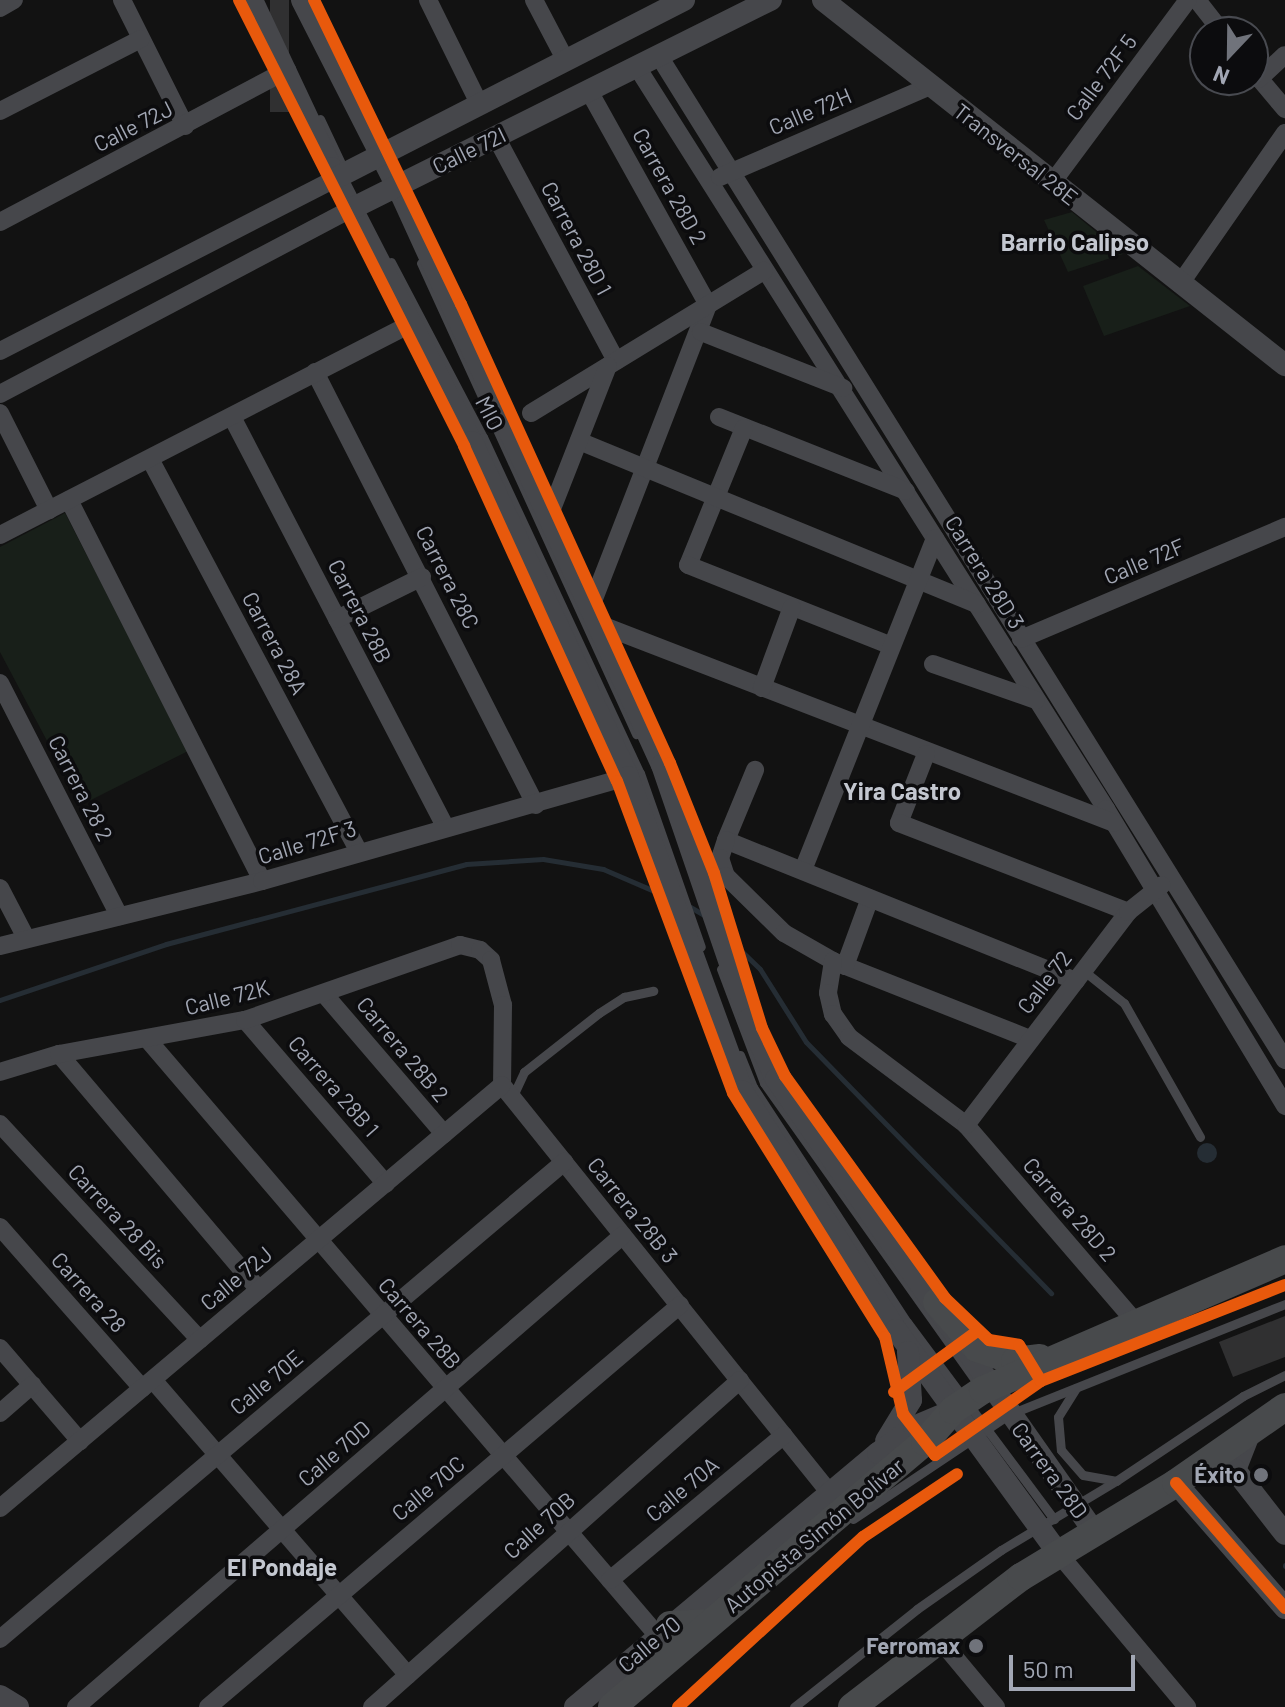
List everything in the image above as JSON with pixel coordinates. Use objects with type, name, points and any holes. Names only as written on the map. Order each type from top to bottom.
[{"type":"highway","name":"Autopista Simón Bolívar","points":[[612,1707],[925,1442],[973,1397],[1080,1347],[1285,1259]]},
{"type":"highway","points":[[937,1302],[966,1340],[1002,1358],[1028,1362],[1080,1347]]},
{"type":"highway","points":[[852,1707],[1058,1553],[1176,1483],[1253,1426],[1285,1407]]},
{"type":"highway","points":[[664,1630],[710,1623]]},
{"type":"street","points":[[0,8],[14,0]]},
{"type":"street","points":[[122,0],[185,126]]},
{"type":"street","name":"Carrera 28D","points":[[252,0],[357,206],[661,845],[742,1091],[896,1330],[973,1397],[1007,1416],[1093,1530]]},
{"type":"street","name":"Carrera 28D","points":[[302,0],[662,765],[741,1013],[776,1079],[937,1302],[973,1397],[982,1435],[1046,1523],[1058,1553]]},
{"type":"street","points":[[428,0],[480,105]]},
{"type":"street","points":[[534,0],[566,61]]},
{"type":"street","name":"Calle 72I","points":[[0,394],[357,206],[771,0]]},
{"type":"street","name":"Transversal 28E","points":[[823,0],[1285,365]]},
{"type":"street","name":"Calle 72F 5","points":[[1052,183],[1188,0]]},
{"type":"street","points":[[1197,0],[1210,16]]},
{"type":"street","name":"Calle 72I","points":[[0,351],[566,61],[672,3]]},
{"type":"street","points":[[0,111],[141,39]]},
{"type":"street","name":"Carrera 28D 3","points":[[659,56],[1021,639],[1114,811],[1152,891],[1285,1106]]},
{"type":"street","name":"Carrera 28D 3","points":[[637,67],[764,271],[843,388],[1036,700],[1114,811],[1171,880],[1277,1032],[1285,1060]]},
{"type":"street","name":"Calle 72J","points":[[0,222],[287,70]]},
{"type":"street","name":"Calle 72H","points":[[709,182],[930,86]]},
{"type":"street","points":[[1269,90],[1285,109]]},
{"type":"street","name":"Carrera 28D 2","points":[[589,91],[708,305]]},
{"type":"street","points":[[1180,284],[1285,133]]},
{"type":"street","name":"Carrera 28D 1","points":[[496,137],[612,363]]},
{"type":"street","points":[[531,413],[764,271]]},
{"type":"street","points":[[708,305],[701,332],[593,617],[926,754],[1114,811]]},
{"type":"street","points":[[0,535],[412,323]]},
{"type":"street","points":[[701,332],[843,388]]},
{"type":"street","points":[[548,519],[612,363]]},
{"type":"street","name":"Carrera 28C","points":[[315,372],[536,805]]},
{"type":"street","points":[[0,413],[49,510]]},
{"type":"street","name":"Carrera 28B","points":[[232,417],[445,827]]},
{"type":"street","points":[[719,417],[906,491]]},
{"type":"street","points":[[744,428],[688,565],[892,646]]},
{"type":"street","points":[[579,441],[714,500],[977,604]]},
{"type":"street","name":"Carrera 28A","points":[[150,459],[358,850]]},
{"type":"street","points":[[69,500],[262,881]]},
{"type":"street","name":"Calle 72F","points":[[1021,639],[1285,527]]},
{"type":"street","points":[[803,870],[935,538]]},
{"type":"street","points":[[337,619],[422,577]]},
{"type":"street","points":[[762,688],[792,607]]},
{"type":"street","points":[[933,664],[1036,700]]},
{"type":"street","name":"Carrera 28 2","points":[[0,683],[119,916]]},
{"type":"street","points":[[926,754],[899,823],[1128,912]]},
{"type":"street","points":[[755,770],[720,858],[726,876],[784,933],[839,964],[1030,1039]]},
{"type":"street","name":"Calle 72F 3","points":[[0,946],[262,881],[358,850],[536,805],[628,777]]},
{"type":"street","points":[[726,840],[870,898],[1080,976]]},
{"type":"street","name":"Calle 72","points":[[966,1125],[1128,912],[1152,891],[1171,880]]},
{"type":"street","points":[[0,888],[26,938]]},
{"type":"street","name":"Carrera 28D 2","points":[[870,898],[828,993],[833,1014],[849,1037],[966,1125],[1137,1324]]},
{"type":"street","name":"Calle 72K","points":[[0,1072],[59,1054],[245,1020],[325,995],[460,945],[480,950],[491,960],[503,1005],[507,1092]]},
{"type":"street","name":"Carrera 28B 2","points":[[325,995],[444,1134]]},
{"type":"street","name":"Carrera 28B 1","points":[[245,1020],[386,1184]]},
{"type":"street","name":"Carrera 28B","points":[[148,1040],[610,1580],[664,1630]]},
{"type":"street","points":[[59,1054],[259,1290]]},
{"type":"street","name":"Calle 72J","points":[[2,1505],[444,1134],[507,1092]]},
{"type":"street","name":"Carrera 28B 3","points":[[507,1092],[829,1492]]},
{"type":"street","name":"Carrera 28 Bis","points":[[0,1124],[200,1340]]},
{"type":"street","name":"Calle 70E","points":[[0,1639],[564,1162]]},
{"type":"street","name":"Carrera 28","points":[[0,1227],[217,1455],[408,1675]]},
{"type":"street","name":"Calle 70D","points":[[76,1707],[623,1235]]},
{"type":"street","name":"Calle 70C","points":[[208,1707],[680,1305]]},
{"type":"street","points":[[878,1453],[911,1400],[908,1352],[896,1330]]},
{"type":"street","points":[[0,1348],[80,1441]]},
{"type":"street","name":"Calle 70B","points":[[372,1707],[740,1380]]},
{"type":"street","points":[[0,1413],[32,1385]]},
{"type":"street","name":"Calle 70","points":[[575,1707],[878,1453],[914,1427],[973,1397]]},
{"type":"street","points":[[1253,1426],[1236,1458],[1235,1470],[1285,1534]]},
{"type":"street","name":"Calle 70A","points":[[610,1580],[784,1435]]},
{"type":"street","points":[[1176,1483],[1285,1608]]},
{"type":"street","points":[[1058,1553],[1187,1707]]},
{"type":"street","points":[[941,1641],[996,1707]]},
{"type":"street","points":[[869,1707],[897,1673]]},
{"type":"street","points":[[0,1696],[18,1707]]},
{"type":"lane","points":[[262,0],[341,176]]},
{"type":"lane","points":[[296,0],[377,157]]},
{"type":"lane","name":"MIO","points":[[393,188],[692,862]]},
{"type":"lane","name":"MIO","points":[[357,206],[483,437],[661,845]]},
{"type":"lane","points":[[1080,976],[1124,1003],[1200,1137]]},
{"type":"lane","points":[[709,989],[753,1087],[907,1322],[973,1397]]},
{"type":"lane","points":[[507,1092],[524,1072],[599,1013],[624,997],[653,991]]},
{"type":"lane","points":[[741,1013],[764,1083],[973,1397]]},
{"type":"lane","points":[[663,1681],[851,1521],[1007,1416],[1089,1380],[1285,1304]]},
{"type":"lane","points":[[794,1707],[917,1609],[1243,1396],[1285,1375]]},
{"type":"lane","points":[[1089,1380],[1064,1402],[1057,1426],[1061,1450],[1083,1475],[1116,1481]]},
{"type":"shaded area","points":[[1072,212],[1123,254],[1068,272],[1044,220]]},
{"type":"shaded area","points":[[1138,266],[1190,306],[1104,336],[1083,286]]},
{"type":"shaded area","points":[[65,513],[188,751],[81,805],[0,652],[0,547]]},
{"type":"shaded area","points":[[1207,1143],[1214,1146],[1217,1153],[1214,1160],[1207,1163],[1200,1160],[1197,1153],[1200,1146]]},
{"type":"building","points":[[270,0],[289,0],[289,112],[270,112]]},
{"type":"building","points":[[1285,1316],[1285,1357],[1233,1377],[1219,1342]]},
{"type":"waterway","points":[[0,1000],[166,944],[466,864],[543,859],[603,869],[661,894]]},
{"type":"waterway","points":[[685,904],[704,915]]},
{"type":"waterway","points":[[731,941],[760,969],[806,1042],[1051,1293]]},
{"type":"cycle path","points":[[239,0],[464,446],[617,781],[733,1093],[885,1337],[903,1414],[935,1455],[1041,1381],[1285,1285]]},
{"type":"cycle path","points":[[314,0],[461,304],[670,763],[714,873],[762,1028],[785,1076],[945,1298],[989,1340],[1019,1345],[1041,1381]]},
{"type":"cycle path","points":[[894,1392],[976,1332]]},
{"type":"cycle path","points":[[678,1707],[863,1537],[957,1474]]},
{"type":"cycle path","points":[[1176,1483],[1285,1608]]},
{"type":"place","name":"Éxito","points":[[1261,1475]]},
{"type":"place","name":"Ferromax","points":[[976,1646]]},
{"type":"district","name":"Barrio Calipso","points":[[1075,242]]},
{"type":"district","name":"Yira Castro","points":[[902,791]]},
{"type":"district","name":"El Pondaje","points":[[282,1567]]}]
